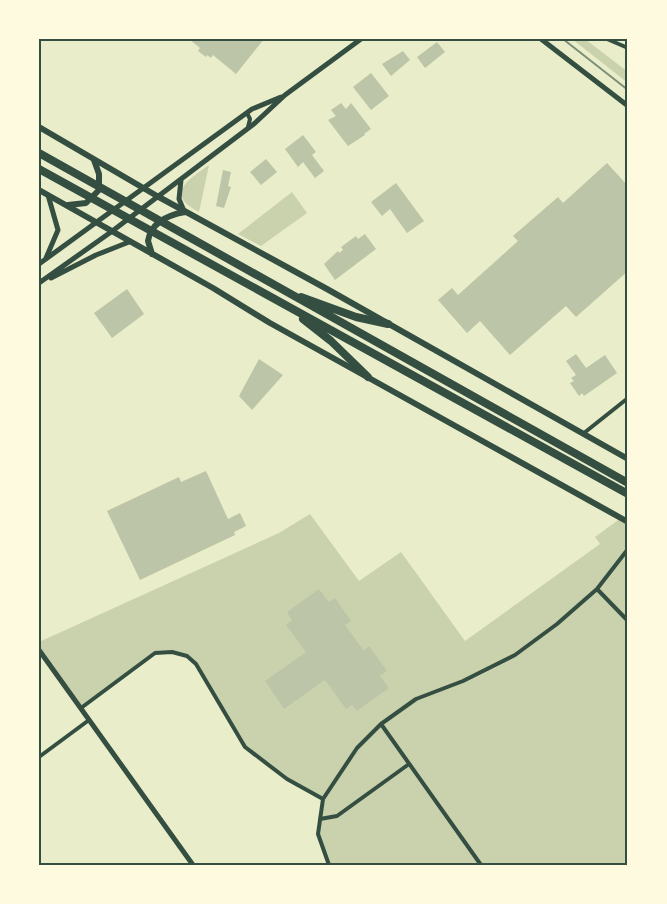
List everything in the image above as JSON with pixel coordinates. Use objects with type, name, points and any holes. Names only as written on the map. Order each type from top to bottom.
[{"type":"highway","points":[[41,154],[628,483]]},
{"type":"highway","points":[[40,170],[628,494]]},
{"type":"highway","points":[[279,289],[356,317],[388,324]]},
{"type":"highway","points":[[292,310],[331,341],[368,377]]},
{"type":"main road","points":[[39,127],[185,212],[628,459]]},
{"type":"main road","points":[[67,205],[86,203],[99,190],[99,174],[93,159]]},
{"type":"main road","points":[[39,190],[628,522]]},
{"type":"main road","points":[[153,255],[148,240],[153,228],[171,214],[185,212]]},
{"type":"street","points":[[39,284],[246,130],[285,95],[361,39]]},
{"type":"street","points":[[541,39],[628,106]]},
{"type":"street","points":[[607,39],[628,48]]},
{"type":"street","points":[[39,264],[142,187],[247,113],[285,95]]},
{"type":"street","points":[[246,130],[250,124],[247,113]]},
{"type":"street","points":[[181,179],[179,199],[185,212]]},
{"type":"street","points":[[46,259],[58,230],[48,195]]},
{"type":"street","points":[[39,284],[96,255],[129,242]]},
{"type":"street","points":[[584,434],[628,398]]},
{"type":"street","points":[[329,865],[318,834],[323,799],[357,748],[381,724],[416,699],[463,681],[515,655],[557,624],[597,589],[628,549]]},
{"type":"street","points":[[597,589],[628,621]]},
{"type":"street","points":[[39,650],[193,865]]},
{"type":"street","points":[[81,708],[155,653],[172,651],[187,656],[196,664],[245,747],[287,779],[323,799]]},
{"type":"street","points":[[39,757],[89,720]]},
{"type":"street","points":[[381,724],[481,865]]},
{"type":"street","points":[[320,819],[337,816],[409,764]]},
{"type":"green space","points":[[572,39],[585,39],[628,72],[628,83]]},
{"type":"green space","points":[[209,165],[199,212],[183,199],[181,193],[187,182]]},
{"type":"green space","points":[[292,192],[307,213],[261,246],[238,234]]},
{"type":"green space","points":[[310,514],[359,581],[401,552],[465,641],[600,544],[595,537],[621,518],[628,522],[628,865],[329,865],[318,834],[323,799],[287,779],[245,747],[192,660],[173,652],[157,653],[81,708],[39,650],[39,642],[279,533]]},
{"type":"building","points":[[189,39],[264,39],[236,74],[213,55],[211,58],[207,55],[206,57],[198,51],[200,48]]},
{"type":"building","points":[[437,42],[445,52],[425,68],[417,57]]},
{"type":"building","points":[[403,51],[410,60],[391,76],[382,64]]},
{"type":"building","points":[[371,73],[389,96],[371,110],[353,87]]},
{"type":"building","points":[[341,103],[346,109],[351,103],[371,129],[348,146],[328,120],[336,116],[331,110]]},
{"type":"building","points":[[303,135],[316,152],[312,155],[324,171],[315,178],[303,162],[298,167],[285,149]]},
{"type":"building","points":[[266,159],[277,172],[261,185],[250,172]]},
{"type":"building","points":[[607,163],[628,186],[628,271],[576,317],[566,306],[510,355],[480,321],[467,333],[438,300],[452,288],[458,295],[518,241],[513,236],[558,197],[563,203]]},
{"type":"building","points":[[223,170],[231,172],[228,186],[231,187],[224,208],[216,206]]},
{"type":"building","points":[[396,183],[424,221],[407,233],[390,209],[382,216],[371,202]]},
{"type":"building","points":[[365,234],[376,249],[335,280],[324,264],[338,251],[339,253],[343,250],[341,247],[356,236],[358,239]]},
{"type":"building","points":[[127,289],[144,314],[112,338],[94,313]]},
{"type":"building","points":[[576,354],[586,368],[605,355],[617,373],[584,396],[582,393],[579,396],[570,383],[574,381],[571,378],[576,375],[566,361]]},
{"type":"building","points":[[259,359],[283,375],[252,410],[239,396]]},
{"type":"building","points":[[206,471],[228,519],[240,513],[246,526],[234,532],[235,535],[140,580],[107,511],[179,477],[181,482]]},
{"type":"building","points":[[319,589],[329,602],[335,598],[351,621],[345,625],[364,651],[369,646],[387,671],[380,676],[389,688],[357,711],[352,705],[346,709],[325,680],[284,709],[265,681],[306,652],[286,625],[292,620],[287,612]]},
{"type":"railway","points":[[563,39],[628,90]]}]
